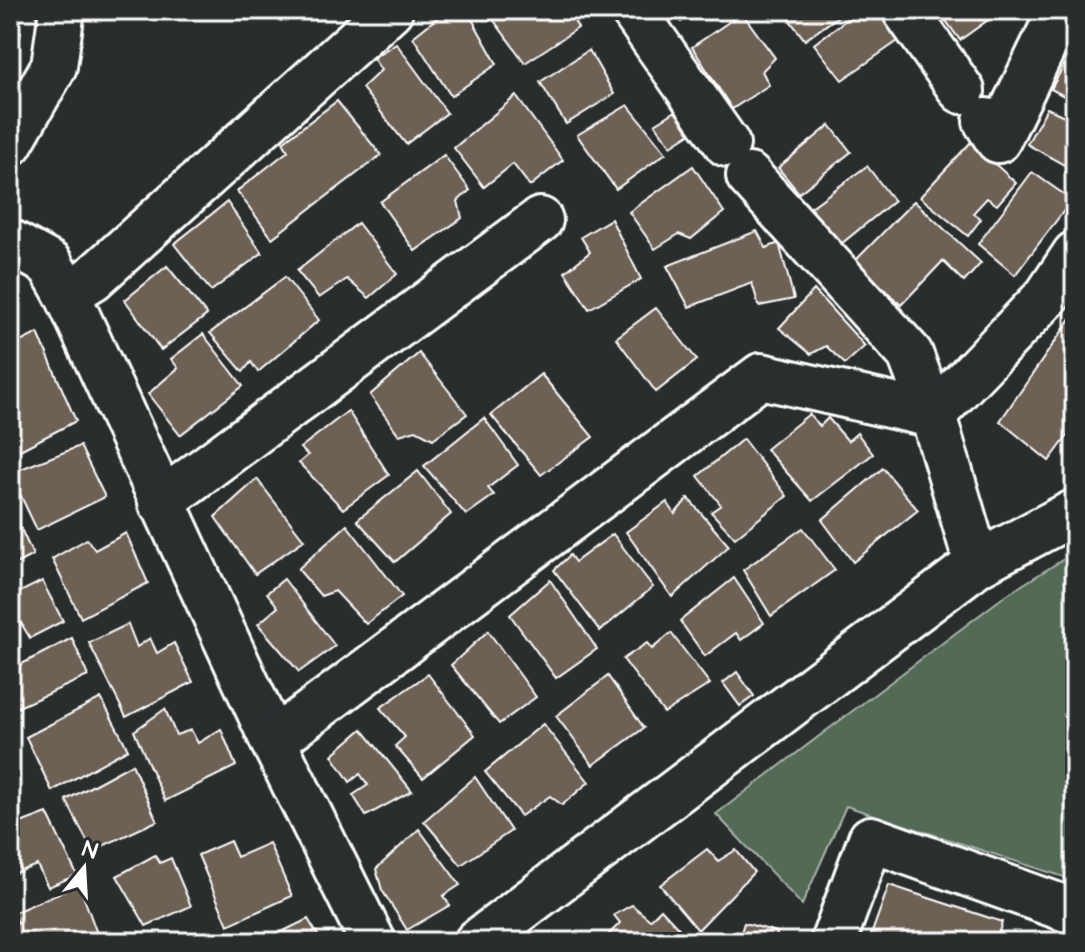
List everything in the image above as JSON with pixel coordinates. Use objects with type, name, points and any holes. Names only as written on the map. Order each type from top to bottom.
[{"type":"street","points":[[10,143],[54,66],[62,10]]},
{"type":"street","points":[[67,294],[93,278],[390,10]]},
{"type":"street","points":[[633,10],[738,160],[910,354],[933,415],[977,564]]},
{"type":"street","points":[[905,10],[998,140],[1061,10]]},
{"type":"street","points":[[161,502],[540,220]]},
{"type":"street","points":[[10,242],[50,264],[67,294],[273,741],[373,942]]},
{"type":"street","points":[[933,415],[1047,296],[1075,254]]},
{"type":"street","points":[[273,741],[761,376],[933,415]]},
{"type":"street","points":[[477,942],[977,564],[1075,512]]},
{"type":"street","points":[[833,942],[871,839],[1075,912]]},
{"type":"green space","points":[[1075,552],[1075,876],[1067,878],[846,806],[802,905],[716,814],[1006,595]]},
{"type":"building","points":[[447,10],[467,10],[497,64],[451,96],[413,37]]},
{"type":"building","points":[[568,10],[578,28],[525,63],[487,11]]},
{"type":"building","points":[[671,10],[697,10],[681,22]]},
{"type":"building","points":[[782,10],[847,10],[805,40]]},
{"type":"building","points":[[859,10],[876,10],[898,41],[842,80],[814,44]]},
{"type":"building","points":[[938,10],[1002,10],[960,40]]},
{"type":"building","points":[[742,13],[775,58],[762,71],[769,85],[732,109],[692,47]]},
{"type":"building","points":[[10,24],[21,32],[17,52],[10,62]]},
{"type":"building","points":[[396,43],[447,113],[406,144],[362,88],[381,70],[373,58]]},
{"type":"building","points":[[589,50],[614,94],[566,124],[540,82]]},
{"type":"building","points":[[1071,52],[1075,54],[1075,102],[1051,89]]},
{"type":"building","points":[[516,96],[563,160],[530,186],[513,164],[484,187],[454,148]]},
{"type":"building","points":[[337,101],[381,155],[272,238],[237,191],[288,151],[283,142]]},
{"type":"building","points":[[628,105],[666,153],[616,189],[577,135]]},
{"type":"building","points":[[1047,108],[1075,121],[1075,171],[1027,144]]},
{"type":"building","points":[[679,109],[694,131],[671,146],[655,124]]},
{"type":"building","points":[[830,125],[851,152],[799,193],[778,168]]},
{"type":"building","points":[[971,142],[1016,183],[997,205],[987,198],[973,213],[981,219],[968,236],[920,197]]},
{"type":"building","points":[[444,155],[470,190],[458,201],[462,218],[415,251],[380,202]]},
{"type":"building","points":[[693,166],[724,212],[691,239],[679,234],[655,249],[629,212]]},
{"type":"building","points":[[867,166],[894,201],[841,244],[810,208]]},
{"type":"building","points":[[1032,172],[1072,200],[1015,275],[978,244]]},
{"type":"building","points":[[914,201],[981,263],[964,282],[943,261],[901,305],[855,261]]},
{"type":"building","points":[[227,202],[262,253],[211,291],[174,244]]},
{"type":"building","points":[[611,219],[641,279],[589,309],[565,272],[590,252],[581,237]]},
{"type":"building","points":[[358,223],[397,274],[369,298],[347,279],[319,298],[297,271]]},
{"type":"building","points":[[757,231],[766,248],[779,243],[794,299],[759,306],[752,283],[689,307],[667,266]]},
{"type":"building","points":[[167,266],[207,315],[161,350],[125,300]]},
{"type":"building","points":[[285,277],[319,320],[258,372],[251,362],[243,372],[210,333]]},
{"type":"building","points":[[814,290],[865,346],[845,364],[826,346],[811,354],[779,328]]},
{"type":"building","points":[[656,308],[697,360],[656,392],[616,338]]},
{"type":"building","points":[[1072,317],[1075,319],[1075,426],[1049,461],[1000,421]]},
{"type":"building","points":[[38,333],[76,421],[18,451],[10,430],[10,347]]},
{"type":"building","points":[[203,334],[243,386],[180,435],[148,394],[178,368],[171,359]]},
{"type":"building","points":[[419,353],[467,414],[433,439],[416,430],[399,435],[370,395]]},
{"type":"building","points":[[541,374],[593,437],[541,475],[491,415]]},
{"type":"building","points":[[348,411],[389,475],[343,509],[299,463],[308,455],[300,448]]},
{"type":"building","points":[[809,414],[820,426],[828,418],[848,441],[857,433],[873,454],[812,501],[766,449]]},
{"type":"building","points":[[484,418],[518,465],[488,488],[494,495],[466,515],[424,466]]},
{"type":"building","points":[[743,439],[787,496],[735,538],[711,512],[721,505],[698,476]]},
{"type":"building","points":[[80,446],[105,497],[37,530],[10,473]]},
{"type":"building","points":[[883,468],[918,510],[853,562],[822,520]]},
{"type":"building","points":[[418,471],[451,514],[395,562],[357,520]]},
{"type":"building","points":[[257,479],[304,540],[255,574],[215,517]]},
{"type":"building","points":[[688,498],[729,546],[672,597],[626,532],[667,502],[675,514]]},
{"type":"building","points":[[10,505],[33,555],[10,567]]},
{"type":"building","points":[[347,525],[402,596],[366,624],[335,591],[321,596],[298,569]]},
{"type":"building","points":[[803,528],[835,570],[771,616],[743,570]]},
{"type":"building","points":[[126,533],[148,583],[81,618],[52,559],[87,539],[95,550]]},
{"type":"building","points":[[613,534],[653,587],[600,631],[554,570],[570,555],[575,562]]},
{"type":"building","points":[[734,578],[764,623],[741,640],[736,633],[705,656],[680,621]]},
{"type":"building","points":[[284,579],[335,646],[299,672],[258,624],[278,607],[267,593]]},
{"type":"building","points":[[550,580],[597,649],[556,678],[510,615]]},
{"type":"building","points":[[42,581],[63,621],[30,638],[21,623],[10,629],[10,597]]},
{"type":"building","points":[[128,624],[137,647],[150,638],[157,653],[174,643],[193,682],[126,717],[89,643]]},
{"type":"building","points":[[488,631],[536,697],[499,724],[451,665]]},
{"type":"building","points":[[671,633],[710,684],[664,713],[623,659],[647,643],[652,649]]},
{"type":"building","points":[[72,638],[88,676],[14,709],[10,670]]},
{"type":"building","points":[[737,672],[754,696],[740,706],[723,683]]},
{"type":"building","points":[[428,674],[475,735],[423,778],[395,746],[405,737],[380,708]]},
{"type":"building","points":[[608,676],[644,728],[593,765],[556,716]]},
{"type":"building","points":[[101,698],[128,749],[52,791],[26,737]]},
{"type":"building","points":[[165,709],[176,735],[191,730],[198,743],[221,729],[236,766],[165,801],[134,731]]},
{"type":"building","points":[[543,724],[589,782],[562,805],[550,796],[521,816],[485,772]]},
{"type":"building","points":[[362,729],[412,791],[366,816],[353,795],[368,785],[360,774],[350,782],[332,755]]},
{"type":"building","points":[[132,764],[157,821],[92,851],[66,800]]},
{"type":"building","points":[[475,777],[511,831],[461,865],[424,821]]},
{"type":"building","points":[[47,813],[77,875],[48,887],[37,865],[10,875],[10,827]]},
{"type":"building","points":[[419,829],[460,885],[443,896],[450,905],[407,930],[382,890],[376,869]]},
{"type":"building","points":[[230,841],[237,857],[269,843],[292,896],[228,925],[198,855]]},
{"type":"building","points":[[707,849],[718,861],[736,850],[754,872],[698,930],[660,885]]},
{"type":"building","points":[[155,855],[160,863],[171,858],[191,906],[146,926],[117,876]]},
{"type":"building","points":[[79,884],[100,942],[14,942],[11,929],[18,923],[13,913]]},
{"type":"building","points":[[889,885],[1002,922],[996,942],[881,942],[870,938]]},
{"type":"building","points":[[632,905],[650,920],[661,909],[686,936],[679,942],[601,942],[620,923],[614,915]]},
{"type":"building","points":[[308,919],[322,942],[261,942]]},
{"type":"building","points":[[744,923],[777,932],[776,942],[738,942]]}]
